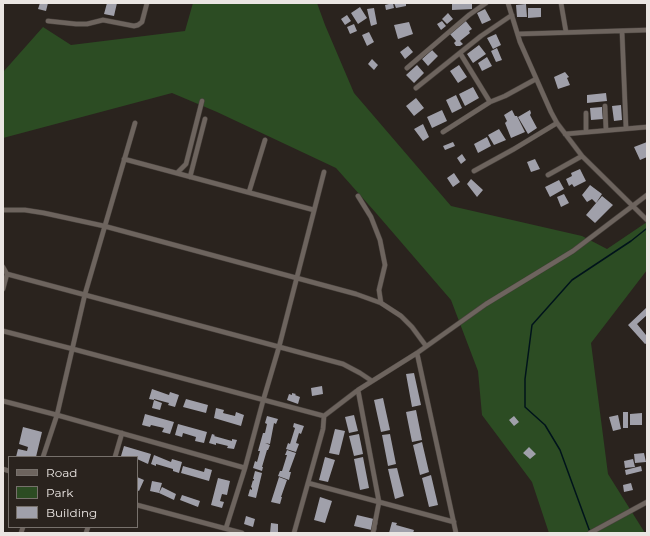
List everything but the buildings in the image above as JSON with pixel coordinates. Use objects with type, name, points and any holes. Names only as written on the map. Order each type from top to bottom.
[{"type":"street","points":[[48,21],[87,24],[103,20],[134,26],[142,22],[147,3]]},
{"type":"street","points":[[407,68],[469,15],[486,3]]},
{"type":"street","points":[[508,3],[518,34],[536,79],[557,123],[582,156],[647,220]]},
{"type":"street","points":[[561,3],[566,32]]},
{"type":"street","points":[[416,88],[482,36],[512,15]]},
{"type":"street","points":[[518,34],[647,30]]},
{"type":"street","points":[[622,31],[626,128]]},
{"type":"street","points":[[460,54],[490,102]]},
{"type":"street","points":[[443,132],[490,102],[505,96],[536,79]]},
{"type":"street","points":[[177,173],[186,164],[202,101]]},
{"type":"street","points":[[605,106],[606,130]]},
{"type":"street","points":[[586,114],[586,132]]},
{"type":"street","points":[[190,177],[205,119]]},
{"type":"street","points":[[43,456],[57,415],[85,294],[135,123]]},
{"type":"street","points":[[474,171],[557,123]]},
{"type":"street","points":[[565,134],[647,127]]},
{"type":"street","points":[[249,192],[265,140]]},
{"type":"street","points":[[548,175],[582,156]]},
{"type":"street","points":[[124,159],[314,210]]},
{"type":"street","points":[[226,528],[245,468],[279,347],[324,172]]},
{"type":"street","points":[[294,533],[323,429],[324,416],[358,390],[417,353],[486,304],[573,251],[647,195]]},
{"type":"street","points":[[358,196],[371,217],[380,240],[385,265],[379,290],[381,303]]},
{"type":"street","points":[[3,210],[44,212],[104,226],[356,294],[381,303],[401,316],[412,327],[426,346]]},
{"type":"street","points":[[3,267],[7,274],[3,289]]},
{"type":"street","points":[[7,274],[343,364],[360,373],[372,382]]},
{"type":"street","points":[[3,331],[324,416]]},
{"type":"street","points":[[417,353],[456,533]]},
{"type":"street","points":[[358,390],[379,502],[372,533]]},
{"type":"street","points":[[3,402],[57,415],[245,468]]},
{"type":"street","points":[[115,456],[122,433]]},
{"type":"street","points":[[308,483],[454,522]]},
{"type":"street","points":[[590,533],[647,502]]},
{"type":"street","points":[[138,505],[242,533]]},
{"type":"green space","points":[[193,3],[317,3],[354,93],[451,206],[582,236],[607,249],[647,222],[647,270],[591,343],[608,474],[645,533],[549,533],[532,482],[482,415],[478,371],[451,300],[336,168],[217,112],[172,93],[3,138],[3,71],[43,27],[71,45],[185,31]]},
{"type":"waterway","points":[[590,532],[560,450],[545,425],[525,407],[525,379],[532,325],[572,280],[631,241],[646,229]]}]
